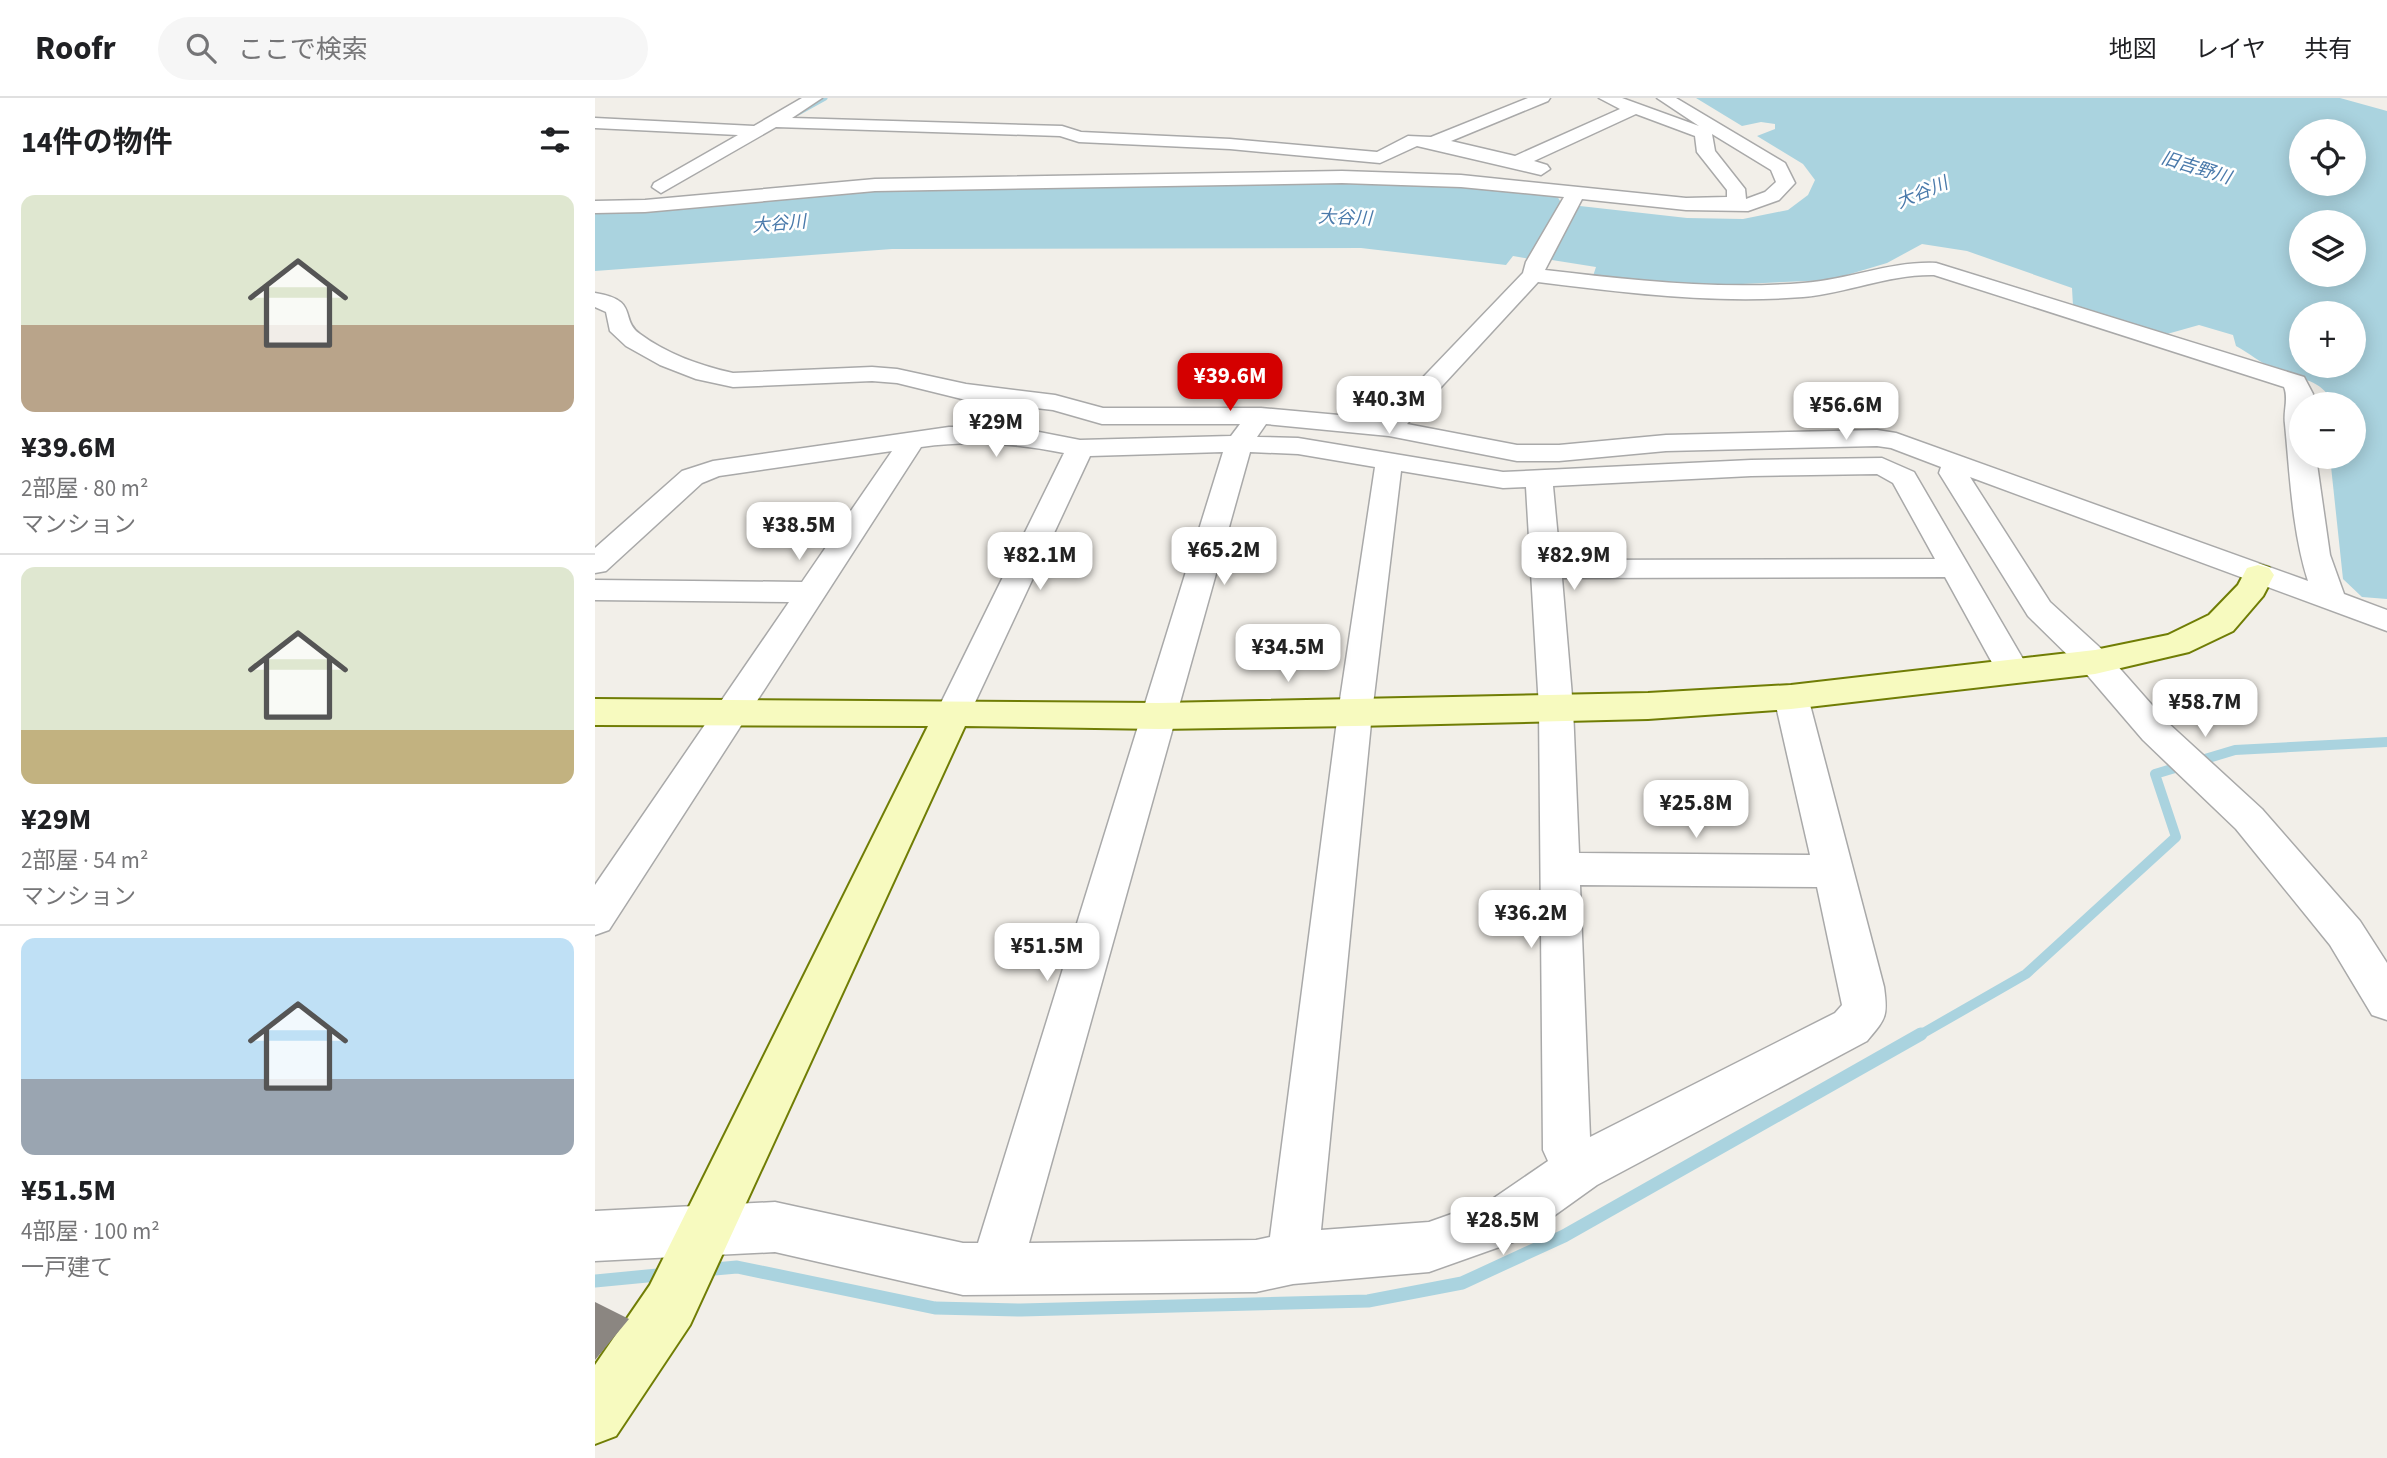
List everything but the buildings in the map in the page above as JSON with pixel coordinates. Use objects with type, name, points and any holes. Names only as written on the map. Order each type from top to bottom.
[{"type":"street","points":[[635,205],[661,187],[814,98]]},
{"type":"street","points":[[1433,142],[1542,98]]},
{"type":"street","points":[[1607,98],[1633,110],[1703,133],[1706,152],[1737,189],[1737,198],[1732,204]]},
{"type":"street","points":[[595,206],[635,205],[875,184],[1151,178],[1461,181],[1575,196],[1686,204],[1748,205],[1772,196],[1786,183],[1779,167],[1665,98]]},
{"type":"street","points":[[1517,162],[1633,110]]},
{"type":"street","points":[[595,123],[1062,131],[1079,137],[1230,144],[1380,158],[1414,140],[1433,142],[1562,174]]},
{"type":"street","points":[[595,196],[661,187]]},
{"type":"street","points":[[1293,1258],[1355,713],[1391,445],[1535,268],[1575,196]]},
{"type":"street","points":[[1535,268],[1634,288],[1713,292],[1805,290],[1843,285],[1915,267],[1936,269],[2295,382],[2298,392]]},
{"type":"street","points":[[599,304],[619,312],[622,331],[634,341],[669,360],[705,374],[733,380],[872,374],[897,376],[966,393],[1025,398],[1102,416],[1261,416],[1391,445],[1503,480],[1751,468],[1882,466],[1904,478],[2013,671]]},
{"type":"street","points":[[996,1268],[1238,444],[1261,416]]},
{"type":"street","points":[[595,564],[692,477],[713,469],[949,435],[1013,435],[1080,448],[1238,444],[1391,445],[1531,453],[1666,443],[1877,438],[1896,441],[1957,462],[2387,621]]},
{"type":"street","points":[[595,918],[912,441]]},
{"type":"street","points":[[595,1415],[670,1306],[1080,448]]},
{"type":"street","points":[[1957,462],[1953,473],[2039,609],[2095,662],[2155,731],[2249,820],[2344,933],[2387,1001]]},
{"type":"street","points":[[2304,469],[2315,555],[2337,603]]},
{"type":"street","points":[[1539,480],[1556,708],[1567,1150],[1580,1168]]},
{"type":"street","points":[[1546,569],[1953,568]]},
{"type":"street","points":[[595,712],[1159,716],[1648,706],[1791,697],[2095,662],[2177,644],[2221,623],[2252,589],[2258,575]]},
{"type":"street","points":[[595,590],[810,592]]},
{"type":"street","points":[[595,1236],[700,1242],[775,1227],[963,1269],[1256,1266],[1293,1258],[1429,1247],[1505,1220],[1580,1168],[1851,1027],[1865,1011],[1863,987],[1832,871],[1791,697]]},
{"type":"street","points":[[1560,869],[1832,871]]},
{"type":"water","points":[[1696,98],[2340,98],[2387,111],[2387,599],[2362,597],[2343,579],[2331,469],[2366,469],[2366,392],[2326,392],[2302,378],[2366,378],[2366,301],[2289,301],[2289,374],[2264,364],[2236,346],[2233,335],[2199,325],[2167,334],[2073,306],[2072,288],[1967,251],[1922,244],[1887,263],[1830,280],[1720,285],[1593,276],[1596,267],[1533,257],[1530,259],[1513,256],[1506,265],[1361,248],[892,249],[595,271],[595,212],[856,190],[1302,182],[1435,185],[1557,196],[1562,204],[1687,218],[1743,219],[1788,210],[1808,195],[1815,180],[1803,164],[1757,136],[1775,129],[1775,124],[1761,122],[1742,126]]},
{"type":"waterway","points":[[798,113],[825,98]]},
{"type":"waterway","points":[[1918,1036],[2026,974],[2176,837],[2155,774],[2235,750],[2387,742]]},
{"type":"waterway","points":[[703,1270],[737,1267],[935,1308],[1021,1310],[1368,1301],[1462,1283],[1564,1236],[1921,1034]]},
{"type":"waterway","points":[[595,1281],[668,1274]]},
{"type":"water label","name":"旧吉野川","points":[[2196,168]]},
{"type":"water label","name":"大谷川","points":[[1922,193]]},
{"type":"water label","name":"大谷川","points":[[1345,218]]},
{"type":"water label","name":"大谷川","points":[[779,224]]}]
